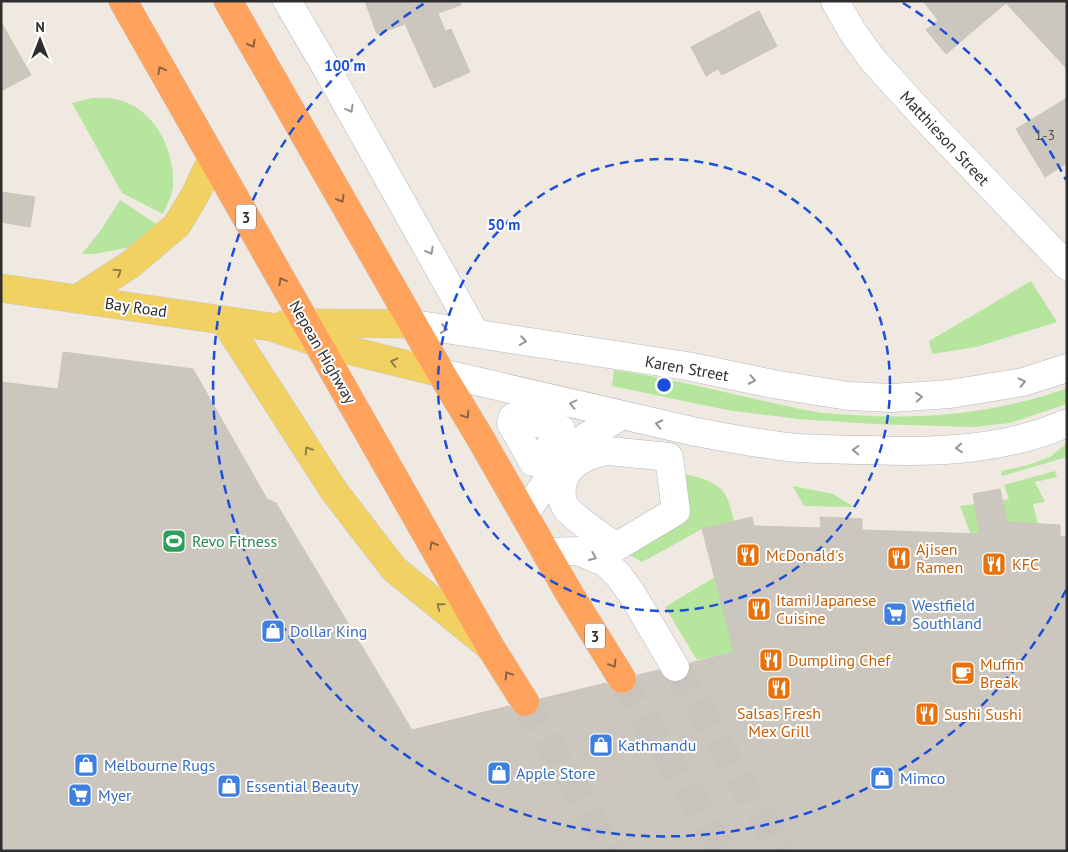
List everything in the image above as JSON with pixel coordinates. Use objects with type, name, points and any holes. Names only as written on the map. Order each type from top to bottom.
[{"type":"highway","name":"Nepean Highway","points":[[122,1],[491,648],[525,702]]},
{"type":"highway","name":"3","points":[[228,1],[441,374],[622,679]]},
{"type":"main road","points":[[78,299],[131,264],[177,225],[212,160]]},
{"type":"main road","name":"Bay Road","points":[[1,288],[312,333],[441,374]]},
{"type":"main road","points":[[224,320],[334,491],[394,569],[491,648]]},
{"type":"main road","name":"Karen Street","points":[[312,333],[413,324]]},
{"type":"street","points":[[287,1],[475,333]]},
{"type":"street","name":"Matthieson Street","points":[[835,1],[852,31],[872,59],[930,123],[1067,266]]},
{"type":"street","name":"Karen Street","points":[[413,324],[687,366],[773,384],[848,396],[892,398],[950,394],[1023,382],[1067,368]]},
{"type":"street","points":[[441,374],[621,416],[739,440],[796,448],[905,452],[976,447],[1007,442],[1067,423]]},
{"type":"street","points":[[524,515],[563,458],[586,437],[621,416]]},
{"type":"street","points":[[545,552],[578,551],[606,563],[619,576],[632,594],[675,667]]},
{"type":"green space","points":[[92,98],[112,98],[128,103],[140,110],[159,131],[166,144],[173,171],[172,193],[163,214],[122,193],[72,103]]},
{"type":"green space","points":[[120,200],[158,225],[131,247],[95,254],[82,254],[101,230]]},
{"type":"green space","points":[[1031,281],[1057,322],[976,347],[932,354],[929,341]]},
{"type":"green space","points":[[614,370],[834,414],[907,416],[962,413],[1041,397],[1067,388],[1067,404],[1010,423],[974,427],[873,424],[799,419],[727,410],[612,386]]},
{"type":"green space","points":[[1067,443],[1067,457],[1002,476],[1001,471],[1028,465],[1050,457]]},
{"type":"green space","points":[[1055,471],[1057,477],[1035,482],[1045,502],[1033,504],[1038,524],[1020,535],[970,533],[960,506],[1009,499],[1004,485]]},
{"type":"green space","points":[[671,472],[703,479],[717,486],[727,498],[734,521],[702,529],[642,562],[616,547],[676,511]]},
{"type":"green space","points":[[793,486],[833,494],[854,507],[804,506]]},
{"type":"green space","points":[[715,577],[734,652],[697,660],[665,607]]},
{"type":"building","points":[[365,1],[460,1],[461,5],[438,13],[445,31],[451,29],[470,72],[434,88],[405,24],[377,34]]},
{"type":"building","points":[[923,1],[1067,1],[1067,69],[1006,3],[946,54],[926,30],[938,20]]},
{"type":"building","points":[[759,11],[777,46],[722,75],[718,69],[706,76],[691,47]]},
{"type":"building","points":[[1,22],[31,75],[1,91]]},
{"type":"building","points":[[1067,98],[1067,163],[1045,177],[1016,129]]},
{"type":"building","points":[[1,192],[35,197],[30,227],[1,222]]},
{"type":"building","name":"Westfield Southland","points":[[63,352],[193,369],[267,499],[276,503],[412,730],[509,706],[517,716],[526,718],[534,715],[539,710],[540,699],[606,683],[614,692],[623,695],[635,687],[638,679],[637,675],[659,670],[667,680],[676,683],[688,675],[691,667],[690,663],[734,652],[702,529],[752,517],[754,526],[821,528],[820,517],[862,519],[862,530],[980,534],[973,494],[1000,489],[1007,522],[1060,525],[1060,536],[1067,537],[1067,851],[1,851],[1,382],[58,389]]},
{"type":"tunnel","points":[[675,667],[782,851]]},
{"type":"tunnel","points":[[622,679],[723,851]]},
{"type":"tunnel","points":[[525,702],[611,851]]},
{"type":"place","name":"Revo Fitness","points":[[174,541]]},
{"type":"place","name":"McDonald's","points":[[748,555]]},
{"type":"place","name":"Ajisen Ramen","points":[[899,558]]},
{"type":"place","name":"KFC","points":[[994,564]]},
{"type":"place","name":"Itami Japanese Cuisine","points":[[759,609]]},
{"type":"place","name":"Westfield Southland","points":[[895,614]]},
{"type":"place","name":"Dollar King","points":[[273,631]]},
{"type":"place","name":"Dumpling Chef","points":[[771,660]]},
{"type":"place","name":"Muffin Break","points":[[963,673]]},
{"type":"place","name":"Salsas Fresh Mex Grill","points":[[779,688]]},
{"type":"place","name":"Sushi Sushi","points":[[927,714]]},
{"type":"place","name":"Kathmandu","points":[[601,745]]},
{"type":"place","name":"Melbourne Rugs","points":[[86,765]]},
{"type":"place","name":"Apple Store","points":[[499,773]]},
{"type":"place","name":"Mimco","points":[[882,778]]},
{"type":"place","name":"Essential Beauty","points":[[229,786]]},
{"type":"place","name":"Myer","points":[[80,795]]}]
